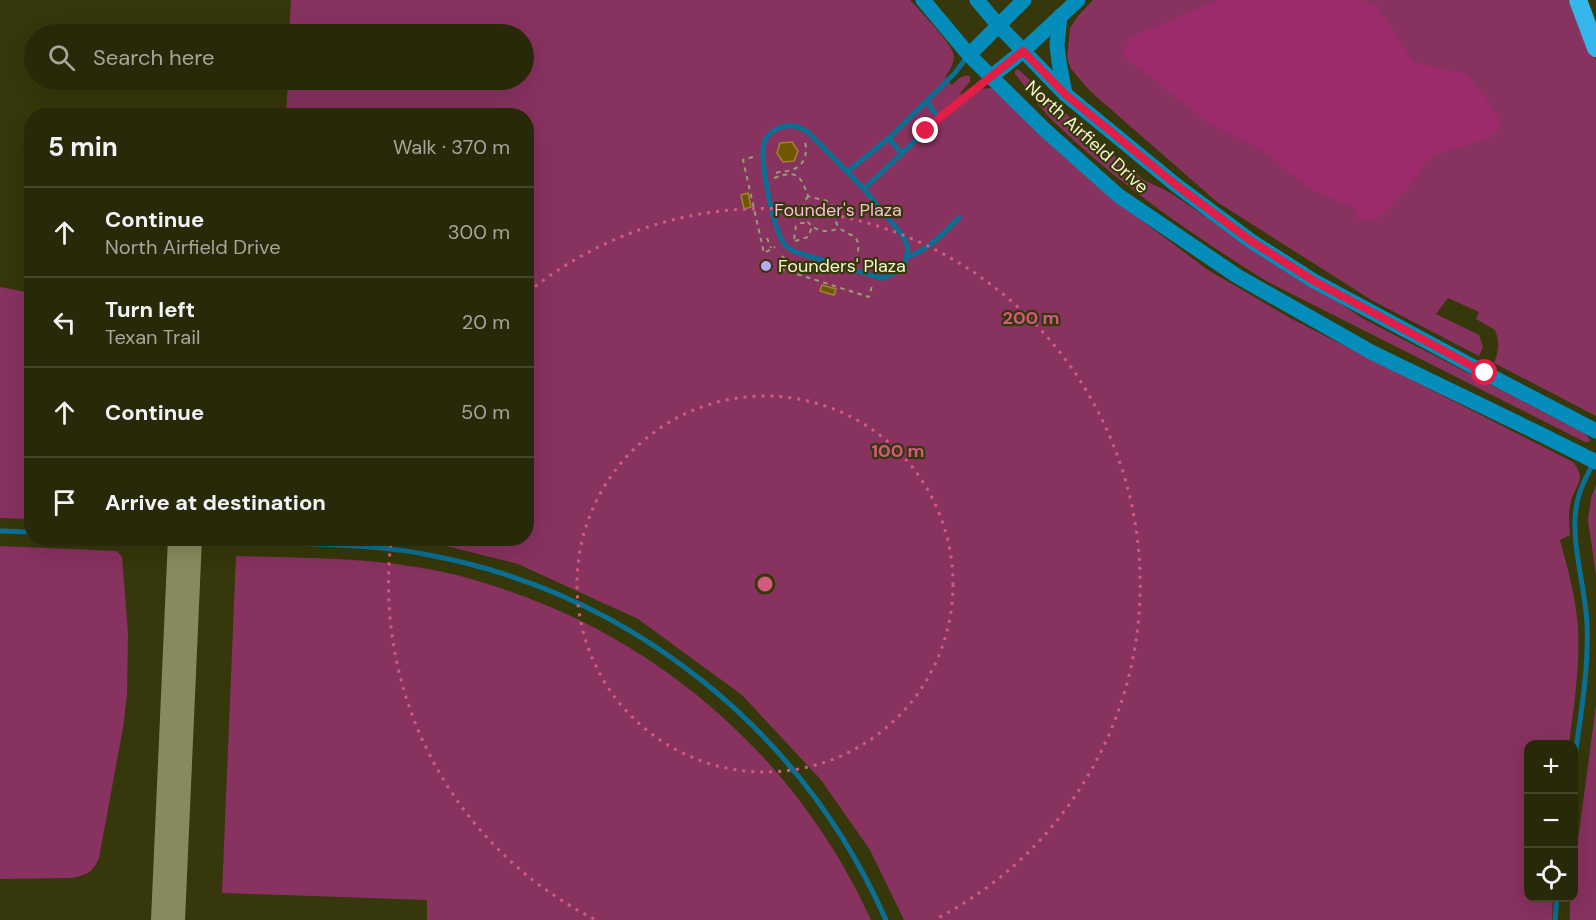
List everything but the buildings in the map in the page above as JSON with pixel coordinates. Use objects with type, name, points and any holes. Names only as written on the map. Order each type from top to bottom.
[{"type":"highway","points":[[1578,0],[1596,48]]},
{"type":"main road","name":"North Airfield Drive","points":[[923,0],[969,55],[1045,130],[1119,196],[1237,276],[1371,352],[1595,460]]},
{"type":"main road","name":"North Airfield Drive","points":[[977,0],[1065,94],[1176,185],[1251,241],[1314,281],[1596,431]]},
{"type":"main road","points":[[969,55],[1024,0]]},
{"type":"main road","points":[[992,76],[1078,0]]},
{"type":"main road","points":[[1060,16],[1057,45],[1065,94]]},
{"type":"lane","points":[[847,172],[889,138],[954,74],[969,55]]},
{"type":"lane","points":[[864,189],[939,118],[992,76]]},
{"type":"lane","points":[[926,101],[939,118]]},
{"type":"lane","points":[[785,126],[796,126],[808,132],[847,172],[903,236],[908,248],[907,257],[901,269],[888,276],[881,278],[853,270],[786,246],[778,231],[766,181],[763,164],[764,142],[774,130],[785,126]]},
{"type":"lane","points":[[889,138],[902,154]]},
{"type":"lane","points":[[907,257],[933,244],[958,218]]},
{"type":"lane","points":[[1577,740],[1585,676],[1587,623],[1575,533],[1576,509],[1581,489],[1595,460]]},
{"type":"lane","points":[[0,531],[24,532]]},
{"type":"lane","points":[[357,546],[430,555],[524,581],[594,611],[677,661],[746,719],[810,790],[850,848],[886,920]]},
{"type":"lane","points":[[1555,920],[1557,902]]},
{"type":"path","points":[[776,173],[793,170],[803,163],[807,150],[802,139]]},
{"type":"path","points":[[753,157],[742,160],[764,238],[764,253],[774,246],[785,259],[778,268],[869,297],[873,286]]},
{"type":"path","points":[[766,181],[787,174],[796,174],[802,180],[808,196],[804,204],[808,223],[812,227],[829,231],[839,228]]},
{"type":"path","points":[[808,196],[830,203],[834,207],[835,220],[839,228],[856,237],[859,248],[853,270]]},
{"type":"path","points":[[808,223],[796,226],[795,240],[808,237],[812,227]]},
{"type":"path","points":[[764,238],[771,248]]},
{"type":"path","points":[[782,262],[794,265]]},
{"type":"green space","name":"Founder's Plaza","points":[[291,0],[910,0],[942,36],[952,51],[953,62],[945,78],[952,85],[958,79],[970,76],[970,82],[960,93],[966,100],[981,89],[992,88],[1109,196],[1208,270],[1292,319],[1573,462],[1580,477],[1570,505],[1570,535],[1560,540],[1574,595],[1578,628],[1575,701],[1570,740],[1524,740],[1524,902],[1553,902],[1552,920],[904,920],[870,850],[821,780],[742,695],[638,619],[518,564],[446,546],[534,546],[534,108],[286,108],[287,90],[534,90],[534,24],[290,24]]},
{"type":"green space","points":[[1093,0],[1568,0],[1596,60],[1596,416],[1494,363],[1498,346],[1497,335],[1495,330],[1476,319],[1479,312],[1448,298],[1436,314],[1479,335],[1483,347],[1479,356],[1373,301],[1217,202],[1091,92],[1071,69],[1067,58],[1070,28]]},
{"type":"green space","points":[[1018,69],[1090,136],[1144,180],[1171,193],[1257,252],[1312,284],[1362,318],[1586,434],[1589,442],[1266,281],[1238,263],[1155,207],[1077,144],[1038,104],[1015,74]]},
{"type":"green space","points":[[0,287],[24,292],[24,519],[0,518]]},
{"type":"green space","points":[[1596,485],[1596,575],[1588,520],[1591,498]]},
{"type":"green space","points":[[0,546],[117,551],[122,557],[128,633],[127,695],[123,728],[99,858],[92,870],[77,877],[0,879]]},
{"type":"green space","points":[[236,556],[392,563],[450,574],[500,588],[560,611],[617,640],[671,675],[720,715],[766,760],[806,809],[841,863],[871,920],[427,920],[427,900],[222,893]]},
{"type":"green space","points":[[1596,705],[1596,920],[1570,920],[1570,902],[1578,902],[1578,840]]},
{"type":"shaded area","points":[[1218,0],[1360,0],[1377,5],[1413,62],[1467,74],[1496,112],[1501,125],[1490,138],[1431,156],[1410,185],[1384,213],[1372,221],[1358,220],[1353,208],[1311,189],[1261,150],[1211,125],[1122,55],[1131,37]]},
{"type":"taxiway","points":[[168,920],[185,546]]},
{"type":"place","name":"Founders' Plaza","points":[[766,266]]},
{"type":"route","points":[[926,131],[1023,51],[1065,94],[1176,185],[1251,241],[1314,281],[1485,373]]}]
